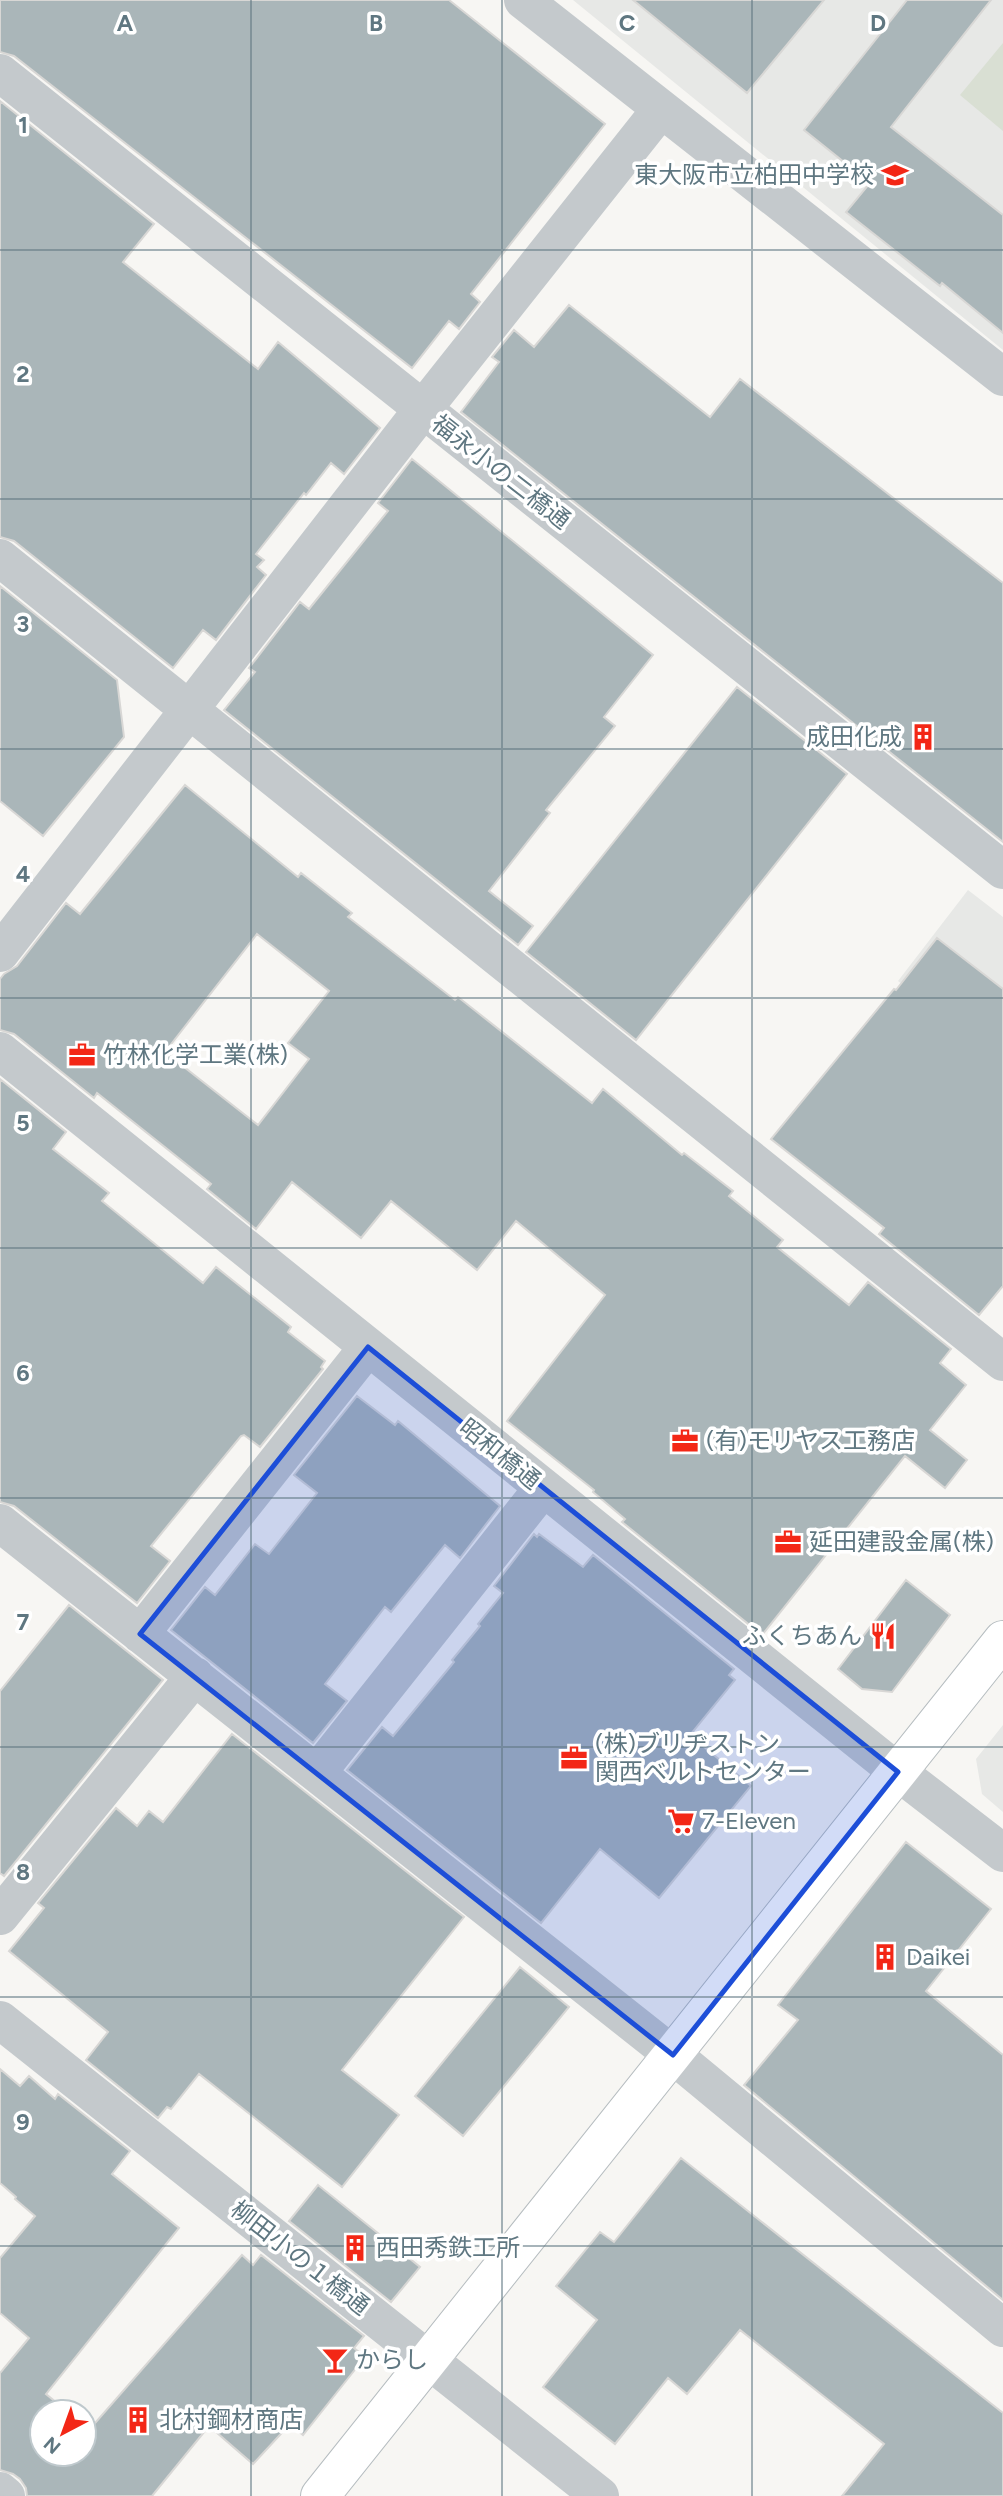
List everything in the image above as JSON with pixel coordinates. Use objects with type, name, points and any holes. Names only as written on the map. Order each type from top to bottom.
[{"type":"street","points":[[523,0],[1003,377]]},
{"type":"street","name":"福永小の二橋通","points":[[0,73],[1003,870]]},
{"type":"street","points":[[0,953],[423,409],[661,109]]},
{"type":"street","points":[[0,558],[1003,1362]]},
{"type":"street","name":"昭和橋通","points":[[0,1051],[898,1772],[1003,1853]]},
{"type":"street","points":[[140,1634],[368,1347]]},
{"type":"street","points":[[317,1773],[543,1488]]},
{"type":"street","points":[[0,1523],[673,2055],[1003,2328]]},
{"type":"street","points":[[320,2496],[1003,1640]]},
{"type":"street","points":[[0,1916],[195,1676]]},
{"type":"street","name":"柳田小の１橋通","points":[[0,2021],[600,2496]]},
{"type":"street","points":[[0,2491],[6,2496]]},
{"type":"highlighted area","points":[[368,1347],[898,1772],[673,2055],[140,1634]]},
{"type":"shaded area","name":"東大阪市立柏田中学校","points":[[573,0],[1003,0],[1003,350]]},
{"type":"shaded area","points":[[1003,43],[1003,131],[960,95]]},
{"type":"shaded area","points":[[968,890],[1003,917],[1003,1042],[993,1054],[898,981]]},
{"type":"shaded area","points":[[1003,1725],[1003,1812],[982,1794],[976,1759]]},
{"type":"building","points":[[0,0],[449,0],[605,124],[471,294],[480,302],[459,329],[449,321],[412,368],[14,56],[0,52]]},
{"type":"building","points":[[633,0],[824,0],[747,93]]},
{"type":"building","points":[[907,0],[991,0],[891,127],[1003,215],[1003,333],[942,283],[940,286],[846,212],[870,183],[804,130]]},
{"type":"building","points":[[0,101],[154,224],[123,262],[258,369],[278,342],[380,428],[344,474],[331,463],[306,495],[304,493],[256,554],[264,560],[257,567],[266,575],[216,640],[203,630],[173,668],[14,541],[0,537]]},
{"type":"building","points":[[569,305],[710,417],[740,379],[1003,583],[1003,842],[461,412],[499,362],[492,357],[514,330],[534,347]]},
{"type":"building","points":[[412,459],[653,655],[604,717],[615,726],[546,810],[550,813],[489,891],[533,926],[518,945],[224,710],[255,672],[249,668],[300,602],[309,609],[388,511],[378,503]]},
{"type":"building","points":[[0,586],[117,680],[124,737],[43,836],[0,801]]},
{"type":"building","points":[[737,687],[847,774],[636,1040],[526,952]]},
{"type":"building","points":[[185,785],[298,877],[301,873],[352,913],[348,917],[455,1000],[458,997],[592,1103],[603,1089],[682,1155],[684,1153],[733,1191],[729,1196],[783,1240],[777,1247],[849,1305],[868,1282],[951,1349],[940,1363],[966,1385],[930,1430],[967,1460],[945,1488],[905,1456],[762,1635],[622,1522],[625,1519],[593,1492],[594,1490],[507,1421],[605,1295],[516,1221],[477,1270],[391,1201],[361,1238],[292,1182],[256,1229],[207,1189],[211,1184],[97,1093],[94,1098],[14,1034],[0,1030],[0,979],[17,966],[66,903],[80,914]],"holes":[[[257,934],[329,991],[288,1043],[309,1059],[258,1125],[165,1052]]]},
{"type":"building","points":[[937,938],[1003,989],[1003,1286],[979,1315],[879,1234],[884,1228],[771,1139]]},
{"type":"building","points":[[0,1079],[66,1132],[53,1149],[109,1193],[102,1201],[203,1283],[216,1267],[291,1327],[288,1332],[325,1361],[321,1367],[323,1369],[260,1447],[244,1435],[241,1436],[151,1546],[170,1561],[137,1603],[14,1506],[0,1502]]},
{"type":"building","points":[[357,1396],[395,1425],[398,1421],[500,1506],[460,1558],[445,1545],[391,1612],[385,1607],[325,1684],[347,1701],[313,1743],[171,1630],[205,1587],[215,1595],[255,1544],[269,1554],[317,1493],[294,1475]]},
{"type":"building","points":[[534,1534],[537,1537],[539,1534],[583,1567],[593,1555],[734,1669],[729,1675],[735,1680],[690,1735],[751,1786],[659,1898],[600,1849],[541,1923],[347,1770],[382,1727],[393,1736],[454,1662],[452,1660],[503,1593],[494,1586]]},
{"type":"building","points":[[906,1580],[950,1615],[892,1692],[862,1689],[838,1669]]},
{"type":"building","points":[[69,1605],[163,1680],[4,1876],[0,1873],[0,1691]]},
{"type":"building","points":[[232,1734],[464,1917],[342,2070],[399,2115],[342,2187],[199,2074],[171,2109],[167,2107],[158,2118],[86,2060],[108,2032],[9,1951],[44,1908],[38,1903],[116,1808],[137,1826],[149,1811],[163,1822]]},
{"type":"building","points":[[906,1842],[991,1909],[926,1991],[1003,2055],[1003,2300],[744,2085],[798,2020],[778,2005]]},
{"type":"building","points":[[520,1967],[569,2007],[463,2136],[415,2096]]},
{"type":"building","points":[[0,2069],[20,2086],[29,2076],[55,2099],[58,2094],[130,2151],[112,2174],[179,2228],[46,2394],[51,2398],[28,2398],[28,2468],[98,2468],[98,2420],[242,2255],[253,2265],[261,2255],[364,2336],[354,2348],[365,2357],[303,2435],[290,2424],[253,2464],[209,2426],[152,2496],[27,2496],[26,2488],[20,2479],[0,2470],[0,2373],[29,2338],[0,2313],[0,2258],[35,2216],[0,2183]]},
{"type":"building","points":[[681,2158],[1003,2413],[1003,2496],[842,2496],[884,2444],[740,2330],[687,2394],[668,2378],[615,2444],[543,2387],[597,2320],[556,2286],[600,2232],[614,2242]]},
{"type":"building","name":"西田秀鉄工所","points":[[318,2185],[420,2267],[391,2302],[289,2221]]},
{"type":"place","name":"東大阪市立柏田中学校","points":[[895,175]]},
{"type":"place","name":"成田化成","points":[[923,737]]},
{"type":"place","name":"竹林化学工業(株)","points":[[82,1055]]},
{"type":"place","name":"(有)モリヤス工務店","points":[[685,1441]]},
{"type":"place","name":"延田建設金属(株)","points":[[788,1542]]},
{"type":"place","name":"ふくちあん","points":[[883,1636]]},
{"type":"place","name":"(株)ブリヂストン 関西ベルトセンター","points":[[574,1758]]},
{"type":"place","name":"7-Eleven","points":[[681,1821]]},
{"type":"place","name":"Daikei","points":[[885,1957]]},
{"type":"place","name":"西田秀鉄工所","points":[[355,2248]]},
{"type":"place","name":"からし","points":[[335,2360]]},
{"type":"place","name":"北村鋼材商店","points":[[138,2420]]}]
